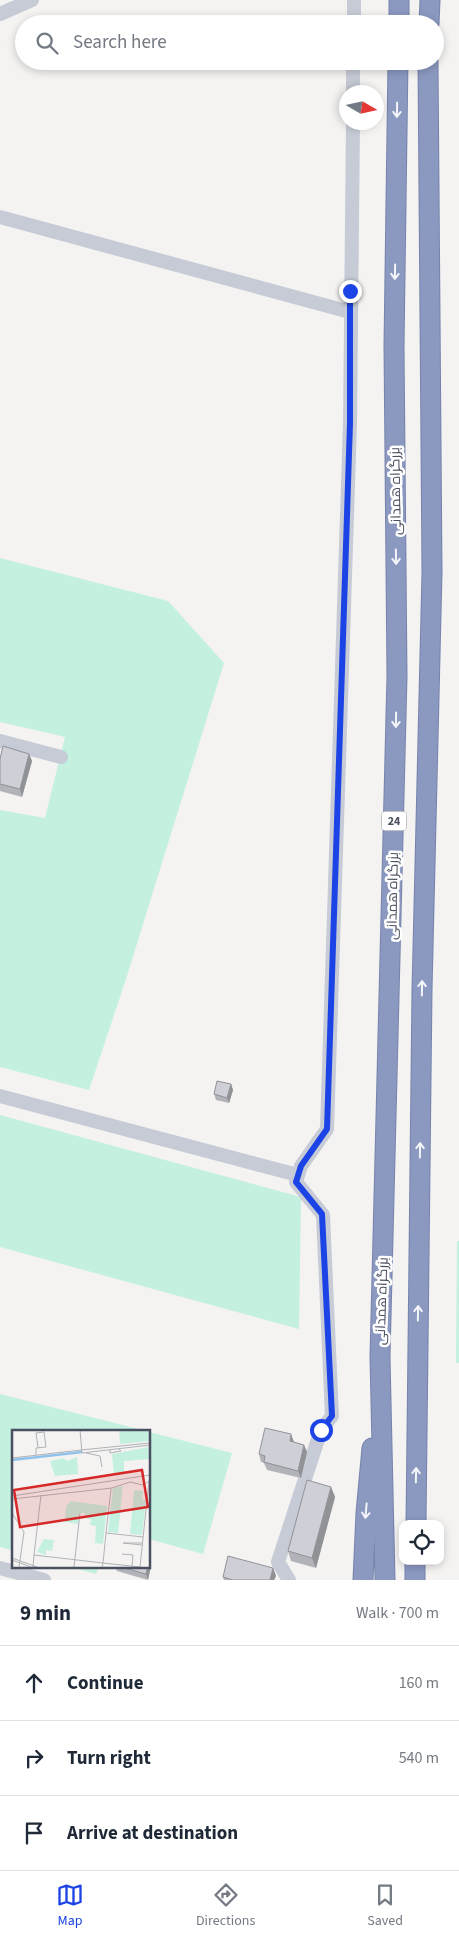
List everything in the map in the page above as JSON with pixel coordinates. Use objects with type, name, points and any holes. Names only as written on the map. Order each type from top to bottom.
[{"type":"highway","points":[[399,0],[399,15]]},
{"type":"highway","points":[[429,15],[430,0]]},
{"type":"highway","name":"بزرگراه همدانی","points":[[385,1580],[380,1357],[397,676],[394,346],[398,70]]},
{"type":"highway","name":"24","points":[[416,1520],[422,990],[432,572],[428,70]]},
{"type":"highway","points":[[363,1580],[366,1513],[380,1357]]},
{"type":"highway","points":[[415,1565],[415,1580]]},
{"type":"lane","points":[[0,14],[32,0]]},
{"type":"lane","points":[[354,0],[354,15]]},
{"type":"lane","points":[[353,70],[353,85]]},
{"type":"lane","points":[[289,1580],[278,1562],[321,1430],[332,1416],[322,1214],[296,1182],[301,1166],[327,1129],[349,432],[353,130]]},
{"type":"lane","points":[[0,217],[350,312]]},
{"type":"lane","points":[[0,741],[61,758]]},
{"type":"lane","points":[[0,1096],[294,1174]]},
{"type":"lane","points":[[0,1568],[44,1580]]},
{"type":"green space","points":[[0,558],[168,601],[224,663],[126,979],[89,1090],[0,1067],[0,810],[45,818],[65,737],[0,722]]},
{"type":"green space","points":[[0,1115],[301,1197],[299,1329],[0,1247]]},
{"type":"green space","points":[[457,1241],[459,1241],[459,1363],[456,1363]]},
{"type":"green space","points":[[0,1394],[142,1430],[12,1430],[12,1550],[0,1547]]},
{"type":"green space","points":[[150,1432],[232,1453],[203,1554],[150,1539]]},
{"type":"green space","points":[[75,1568],[98,1568],[96,1574]]},
{"type":"building","points":[[3,746],[29,754],[20,789],[0,784],[0,759]]},
{"type":"building","points":[[217,1081],[231,1084],[227,1098],[214,1094]]},
{"type":"building","points":[[265,1428],[291,1434],[290,1441],[304,1445],[298,1471],[264,1462],[265,1456],[259,1454]]},
{"type":"building","points":[[307,1480],[331,1487],[312,1558],[288,1551]]},
{"type":"building","points":[[228,1556],[273,1568],[270,1580],[233,1580],[223,1577]]},
{"type":"building","points":[[124,1568],[148,1568],[146,1574]]},
{"type":"route","points":[[321,1430],[332,1416],[322,1214],[296,1182],[301,1166],[327,1129],[350,423],[350,291]]}]
